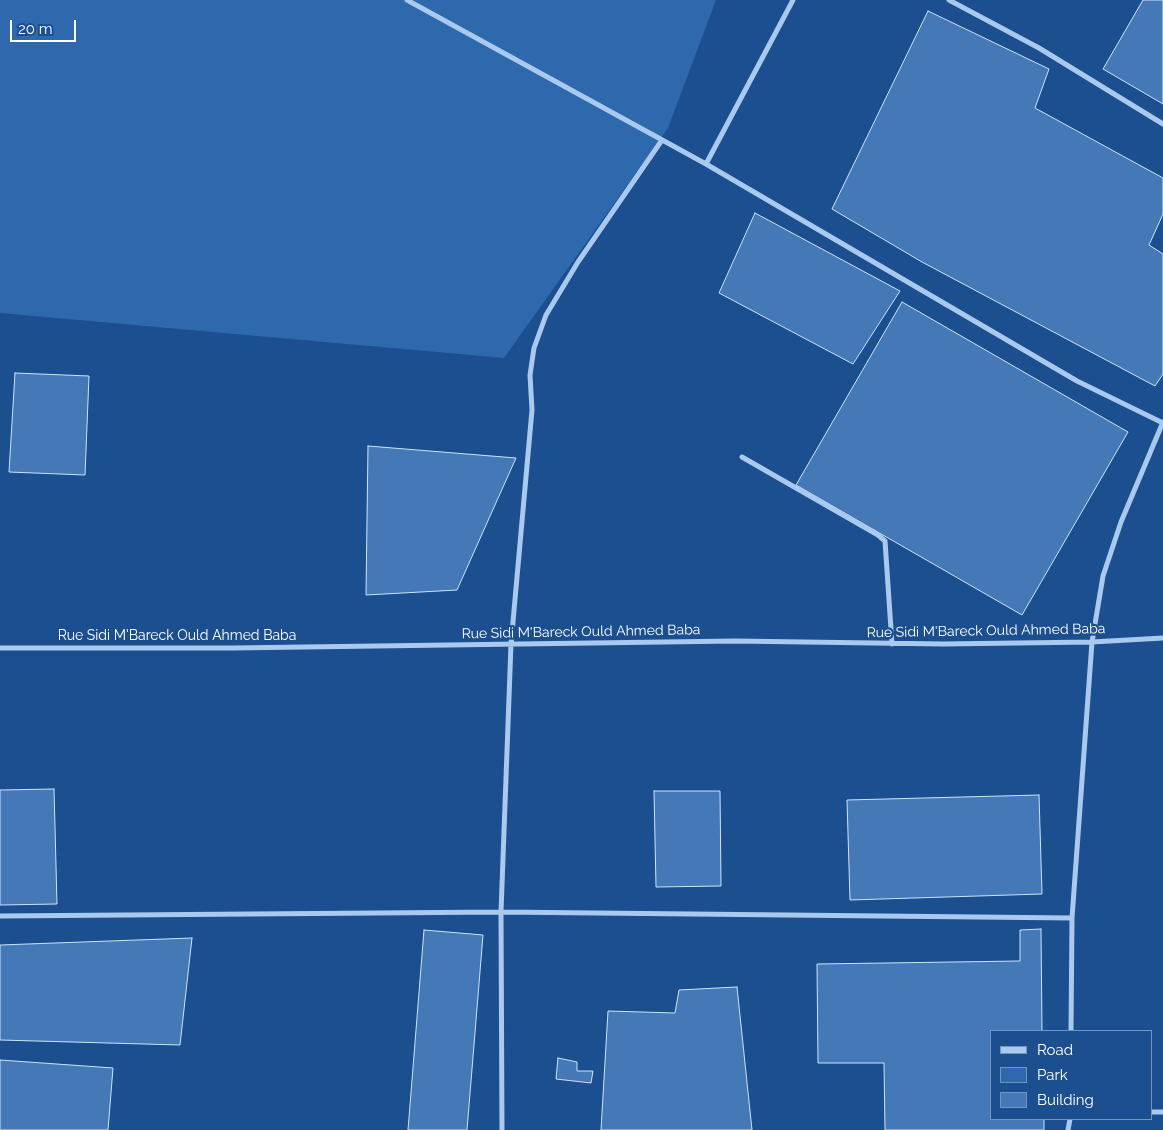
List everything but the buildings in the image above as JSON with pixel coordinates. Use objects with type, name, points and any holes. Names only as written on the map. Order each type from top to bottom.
[{"type":"street","points":[[407,0],[706,164],[1077,381],[1163,423],[1121,522],[1103,576],[1092,642],[1072,918],[1071,1030]]},
{"type":"street","points":[[706,164],[793,0]]},
{"type":"street","points":[[949,0],[1039,48],[1163,124]]},
{"type":"street","points":[[502,1130],[501,912],[511,644],[532,410],[530,375],[534,348],[546,315],[578,262],[662,140]]},
{"type":"street","points":[[742,457],[878,534],[885,541],[892,644]]},
{"type":"street","name":"Rue Sidi M'Bareck Ould Ahmed Baba","points":[[0,648],[224,648],[736,641],[892,644],[1092,642],[1163,638]]},
{"type":"street","points":[[0,916],[501,912],[1072,918]]},
{"type":"green space","points":[[0,0],[716,0],[668,128],[504,358],[0,313]]}]
